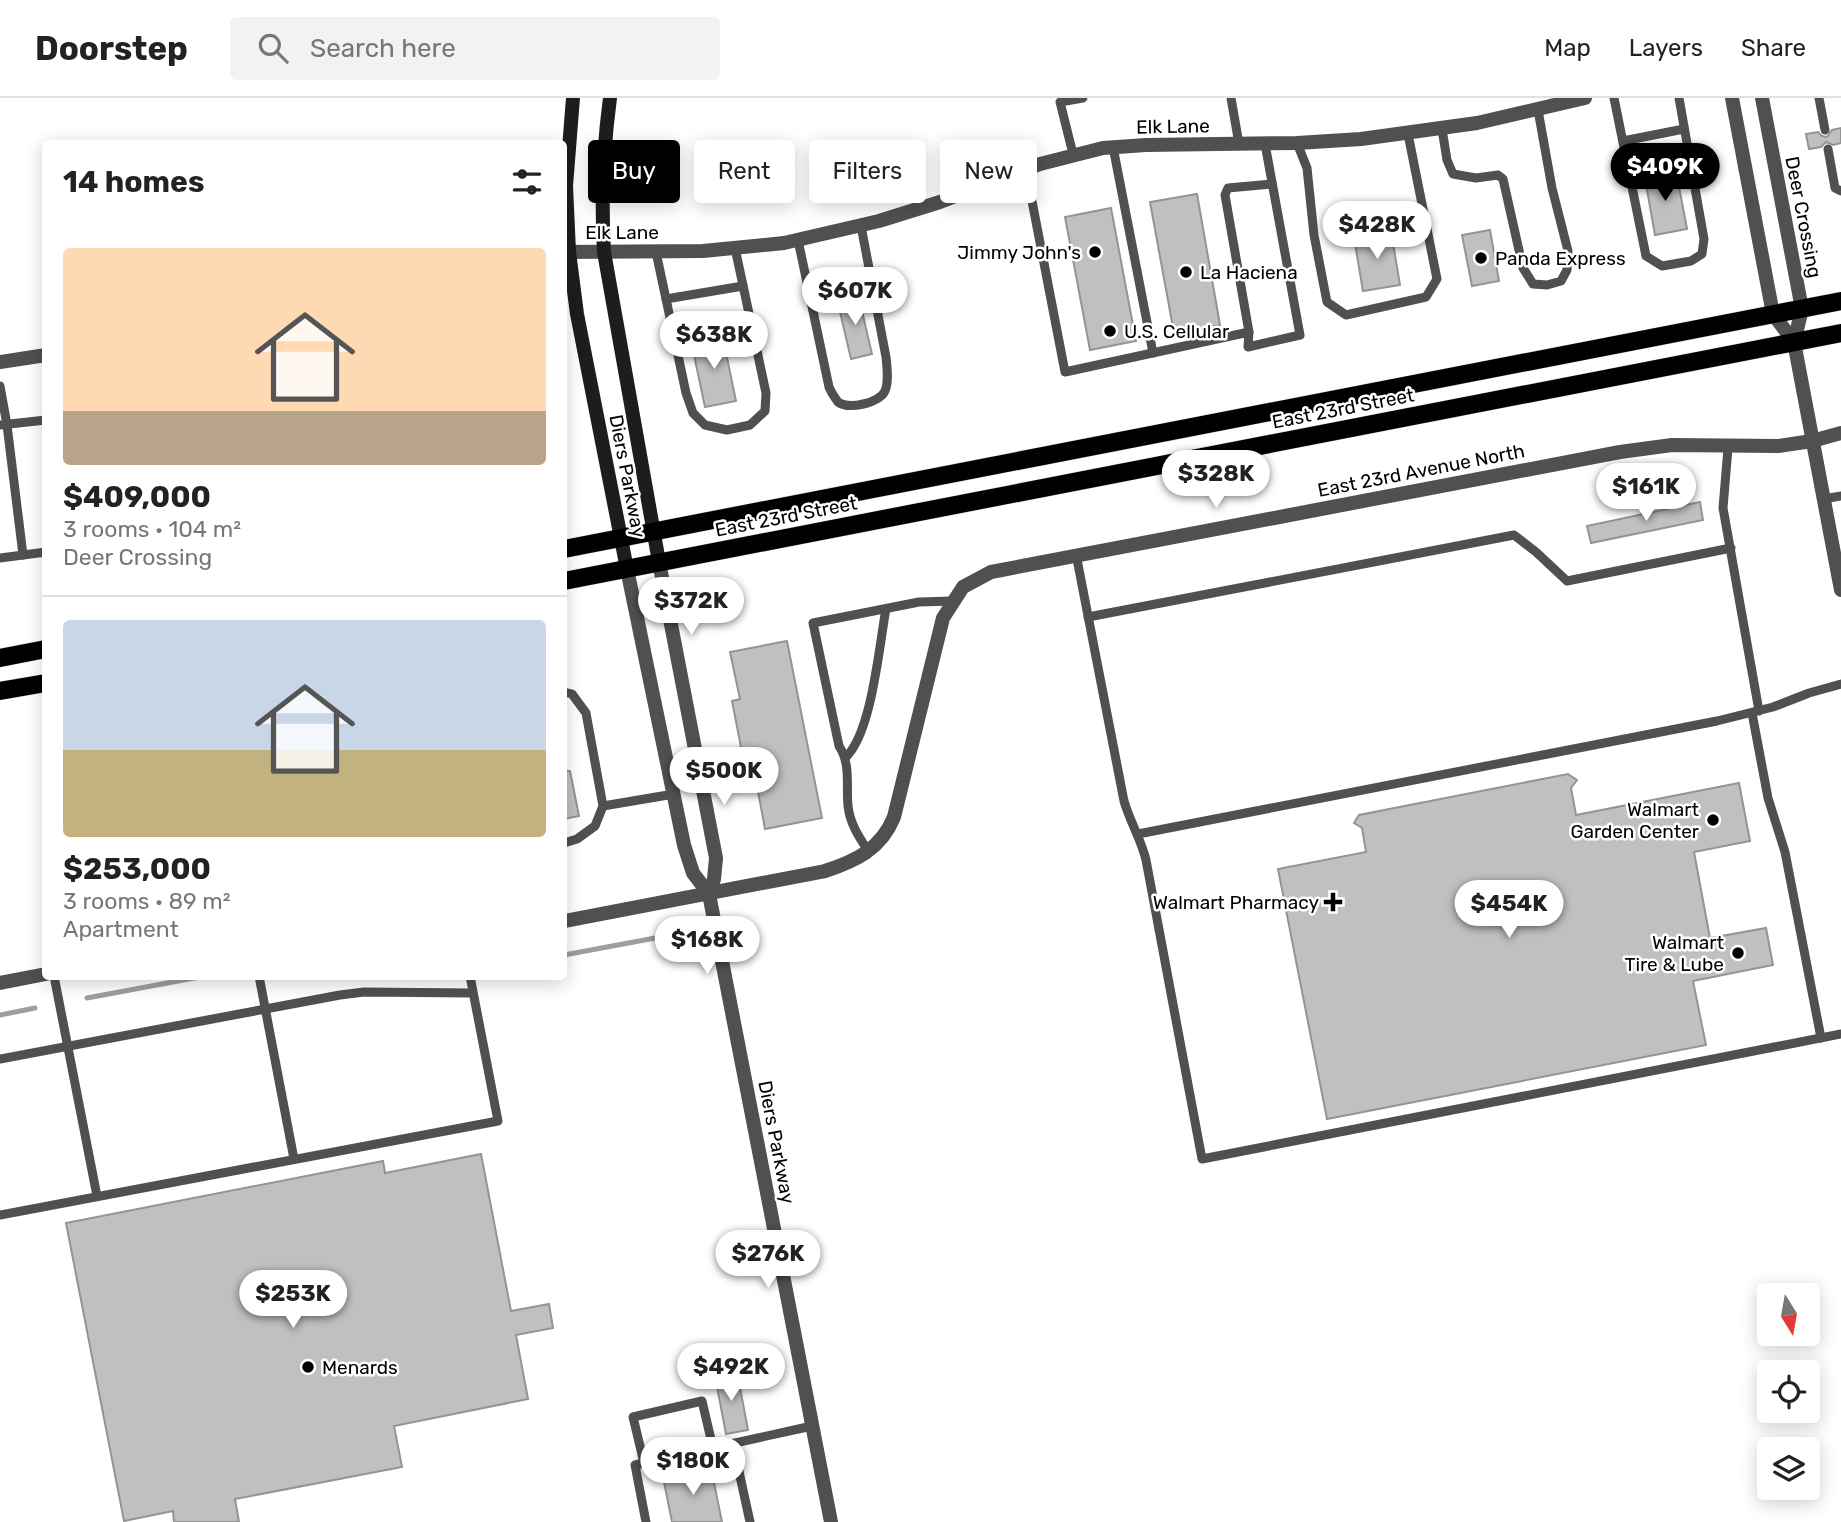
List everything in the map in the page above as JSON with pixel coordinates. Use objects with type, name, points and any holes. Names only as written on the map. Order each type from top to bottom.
[{"type":"main road","name":"Diers Parkway","points":[[567,173],[573,98]]},
{"type":"main road","name":"Diers Parkway","points":[[610,98],[603,146],[601,200],[604,252],[659,562]]},
{"type":"main road","name":"Diers Parkway","points":[[567,258],[626,569]]},
{"type":"main road","name":"East 23rd Street","points":[[567,548],[1841,301]]},
{"type":"main road","name":"East 23rd Street","points":[[567,580],[1841,333]]},
{"type":"main road","points":[[0,658],[42,650]]},
{"type":"main road","points":[[0,691],[42,684]]},
{"type":"street","name":"Elk Lane","points":[[1037,166],[1073,154],[1113,147],[1297,143],[1408,134],[1538,110],[1585,98]]},
{"type":"street","points":[[1732,98],[1773,314],[1794,342],[1823,499],[1838,562],[1841,590]]},
{"type":"street","name":"Deer Crossing","points":[[1762,98],[1802,309],[1794,342]]},
{"type":"street","name":"Elk Lane","points":[[567,252],[735,248],[798,240],[861,226],[940,202]]},
{"type":"street","points":[[0,362],[42,356]]},
{"type":"street","name":"East 23rd Avenue North","points":[[567,918],[825,871],[869,852],[884,837],[894,817],[938,633],[952,601],[970,582],[990,572],[1620,452],[1672,445],[1728,448],[1778,446],[1841,433]]},
{"type":"street","name":"Diers Parkway","points":[[659,562],[716,858],[709,894]]},
{"type":"street","name":"Diers Parkway","points":[[626,569],[690,866],[709,894],[831,1522]]},
{"type":"street","points":[[0,983],[42,975]]},
{"type":"lane","points":[[1073,154],[1060,100],[1083,98]]},
{"type":"lane","points":[[1231,98],[1239,145]]},
{"type":"lane","points":[[1614,98],[1646,256],[1662,266],[1691,261],[1702,254],[1704,239],[1679,98]]},
{"type":"lane","points":[[1819,98],[1825,130]]},
{"type":"lane","points":[[1442,129],[1447,160],[1453,174],[1476,178],[1498,175],[1503,179],[1522,268],[1533,284],[1547,285],[1561,282],[1567,270],[1568,251],[1552,188],[1538,110]]},
{"type":"lane","points":[[1623,141],[1684,129]]},
{"type":"lane","points":[[1297,143],[1307,168],[1314,234],[1327,302],[1346,315],[1426,297],[1437,279],[1408,134]]},
{"type":"lane","points":[[1265,144],[1300,335],[1248,347],[1249,332],[1225,195],[1228,188],[1272,184]]},
{"type":"lane","points":[[1113,147],[1153,353]]},
{"type":"lane","points":[[1828,149],[1835,188],[1841,191]]},
{"type":"lane","points":[[1032,203],[1065,372],[1249,332]]},
{"type":"lane","points":[[798,240],[828,387],[838,401],[847,405],[866,403],[880,397],[886,390],[887,377],[886,357],[861,226]]},
{"type":"lane","points":[[656,251],[686,393],[693,413],[705,425],[727,430],[750,425],[765,411],[766,393],[735,248]]},
{"type":"lane","points":[[666,299],[743,286]]},
{"type":"lane","points":[[0,386],[23,555]]},
{"type":"lane","points":[[4,425],[42,420]]},
{"type":"lane","points":[[1728,448],[1723,508],[1768,799],[1785,852],[1821,1038]]},
{"type":"lane","points":[[1823,499],[1841,496]]},
{"type":"lane","points":[[1088,617],[1514,535],[1567,581],[1731,548]]},
{"type":"lane","points":[[0,558],[42,553]]},
{"type":"lane","points":[[1076,554],[1124,801],[1146,860],[1202,1159],[1841,1034]]},
{"type":"lane","points":[[869,852],[854,830],[848,808],[846,757],[839,746],[813,623],[919,602],[952,601]]},
{"type":"lane","points":[[846,757],[855,749],[867,715],[886,609]]},
{"type":"lane","points":[[1138,834],[1685,728],[1755,712],[1809,692],[1841,684]]},
{"type":"lane","points":[[567,693],[572,694],[586,713],[603,806],[595,825],[577,839],[567,842]]},
{"type":"lane","points":[[603,806],[674,794]]},
{"type":"lane","points":[[55,980],[97,1196]]},
{"type":"lane","points":[[260,980],[294,1159]]},
{"type":"lane","points":[[0,1215],[498,1121],[470,980]]},
{"type":"lane","points":[[0,1059],[265,1008],[364,992],[472,993]]},
{"type":"lane","points":[[644,1463],[633,1417],[702,1401],[713,1448]]},
{"type":"lane","points":[[646,1522],[635,1465],[812,1426]]},
{"type":"lane","points":[[733,1444],[750,1522]]},
{"type":"building","points":[[1841,128],[1841,143],[1833,145],[1826,142],[1821,147],[1809,149],[1806,134],[1818,132],[1827,137],[1832,130]]},
{"type":"building","points":[[1665,169],[1667,178],[1677,176],[1687,229],[1655,235],[1644,173]]},
{"type":"building","points":[[1197,194],[1220,325],[1174,333],[1150,202]]},
{"type":"building","points":[[1111,208],[1136,341],[1090,350],[1065,217]]},
{"type":"building","name":"Panda Express","points":[[1490,230],[1499,281],[1472,286],[1462,235]]},
{"type":"building","points":[[1391,231],[1400,285],[1363,291],[1354,238]]},
{"type":"building","points":[[858,294],[872,354],[851,359],[837,299]]},
{"type":"building","points":[[722,334],[736,401],[705,407],[691,341]]},
{"type":"building","points":[[1700,502],[1703,520],[1591,543],[1587,526]]},
{"type":"building","points":[[787,641],[822,818],[765,829],[756,781],[748,783],[732,701],[740,699],[730,652]]},
{"type":"building","points":[[567,771],[570,771],[579,816],[567,818]]},
{"type":"building","points":[[1568,774],[1577,780],[1571,788],[1576,815],[1739,783],[1750,841],[1694,852],[1710,938],[1766,928],[1773,965],[1693,981],[1706,1045],[1327,1119],[1278,869],[1366,852],[1362,828],[1354,823],[1359,815]]},
{"type":"building","name":"Menards","points":[[481,1154],[511,1311],[549,1304],[553,1328],[516,1335],[528,1399],[394,1426],[402,1467],[235,1499],[239,1522],[174,1522],[173,1511],[124,1521],[66,1223],[383,1161],[385,1173]]},
{"type":"building","points":[[737,1372],[748,1430],[726,1434],[715,1376]]},
{"type":"building","points":[[711,1468],[722,1522],[672,1522],[663,1477]]},
{"type":"waterway","points":[[567,954],[666,936]]},
{"type":"waterway","points":[[87,998],[184,980]]},
{"type":"waterway","points":[[0,1015],[35,1008]]},
{"type":"place","name":"Jimmy John's","points":[[1095,252]]},
{"type":"place","name":"Panda Express","points":[[1481,258]]},
{"type":"place","name":"La Haciena","points":[[1186,272]]},
{"type":"place","name":"U.S. Cellular","points":[[1110,331]]},
{"type":"place","name":"Walmart Garden Center","points":[[1713,820]]},
{"type":"place","name":"Walmart Pharmacy","points":[[1333,902]]},
{"type":"place","name":"Walmart Tire & Lube","points":[[1738,953]]},
{"type":"place","name":"Menards","points":[[308,1367]]}]
